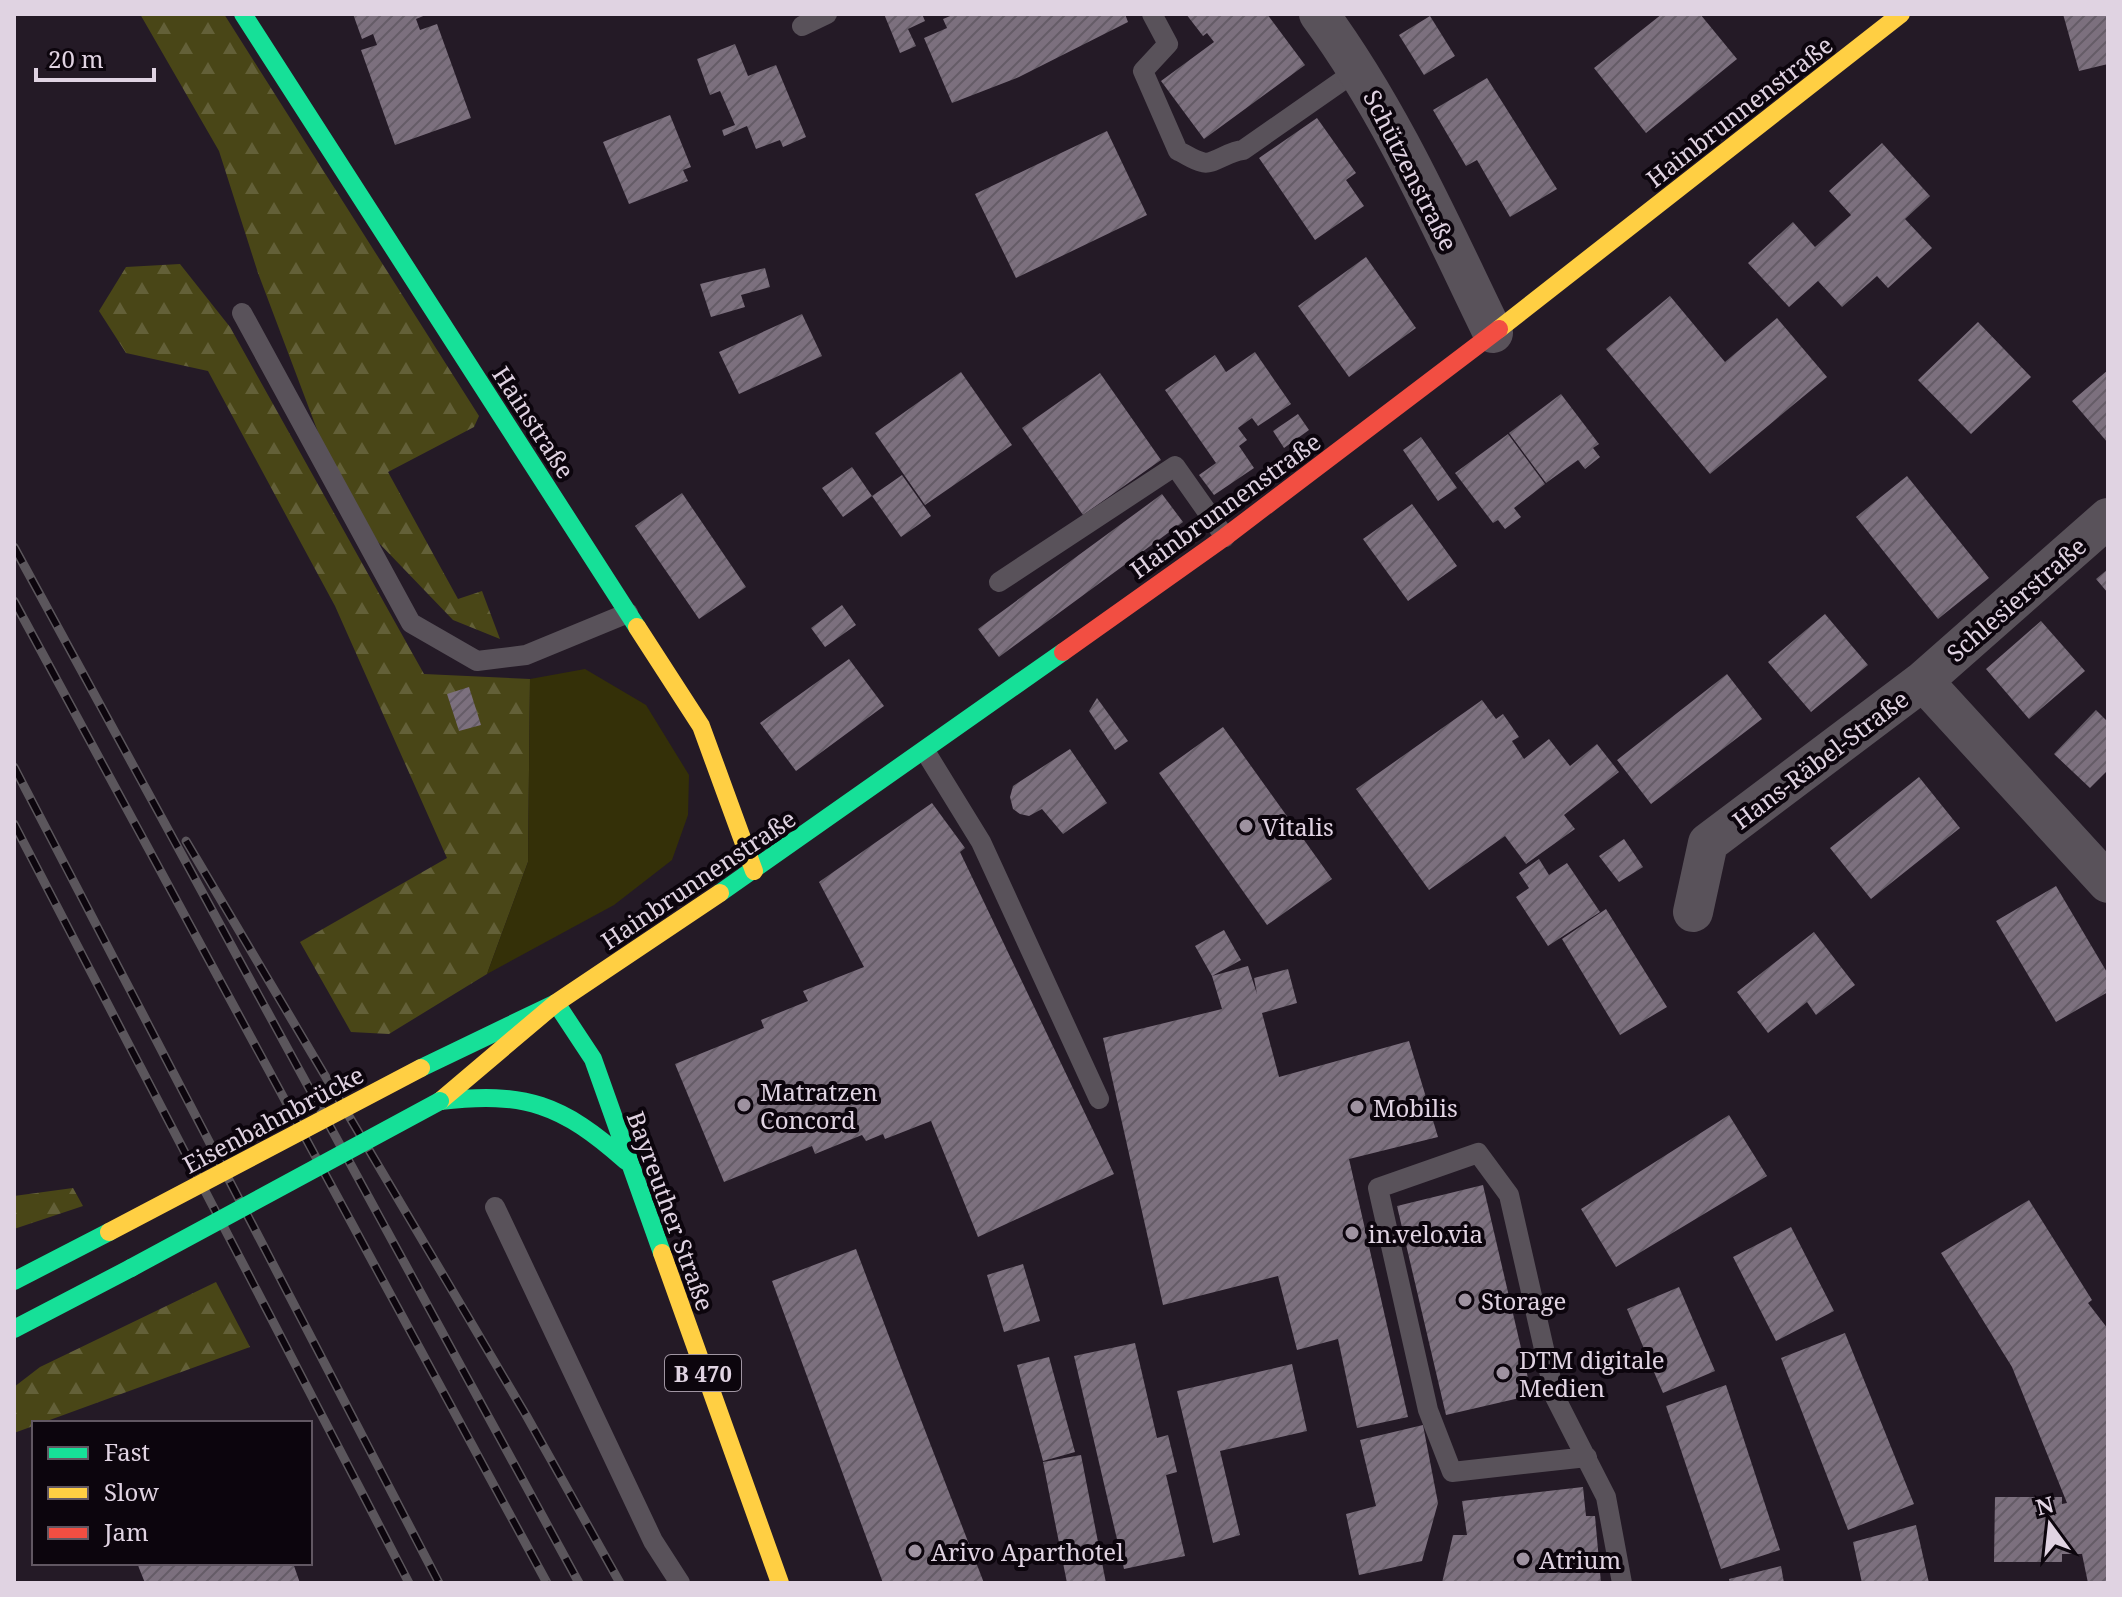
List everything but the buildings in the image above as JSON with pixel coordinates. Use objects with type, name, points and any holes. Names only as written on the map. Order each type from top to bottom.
[{"type":"street","name":"Hainstraße","points":[[243,14],[701,726],[754,871]]},
{"type":"street","name":"Schützenstraße","points":[[1319,14],[1359,69],[1411,164],[1493,333]]},
{"type":"street","name":"Hainbrunnenstraße","points":[[556,1003],[754,871],[1225,537],[1493,333],[1901,14]]},
{"type":"street","name":"Schlesierstraße","points":[[1923,681],[2108,518]]},
{"type":"street","name":"Hans-Räbel-Straße","points":[[1693,912],[1708,843],[1923,681],[2108,883]]},
{"type":"street","name":"Eisenbahnbrücke","points":[[14,1281],[421,1068],[556,1003]]},
{"type":"street","points":[[440,1101],[556,1003]]},
{"type":"street","name":"Bayreuther Straße","points":[[556,1003],[593,1059],[627,1163],[780,1583]]},
{"type":"street","name":"B 470","points":[[14,1329],[440,1101],[486,1094],[527,1097],[558,1109],[592,1130],[627,1163]]},
{"type":"lane","points":[[802,26],[827,14]]},
{"type":"lane","points":[[1152,14],[1168,44],[1143,71],[1178,151],[1204,163],[1213,163],[1226,151],[1243,150],[1359,69]]},
{"type":"lane","points":[[242,313],[411,623],[477,661],[526,655],[628,613]]},
{"type":"lane","points":[[999,582],[1175,466],[1225,537]]},
{"type":"lane","points":[[925,751],[981,842],[1099,1099]]},
{"type":"lane","points":[[1587,1457],[1452,1472],[1428,1410],[1378,1188],[1478,1153],[1509,1195],[1555,1397],[1587,1457],[1606,1497],[1622,1583]]},
{"type":"lane","points":[[495,1207],[653,1541],[680,1583]]},
{"type":"green space","points":[[140,14],[224,14],[479,416],[474,427],[388,472],[458,599],[482,591],[500,639],[453,620],[377,541],[321,440],[258,273],[219,151]]},
{"type":"green space","points":[[180,264],[230,327],[424,674],[530,679],[528,862],[487,974],[389,1034],[351,1032],[300,942],[447,858],[335,606],[208,371],[126,353],[99,311],[126,267]]},
{"type":"green space","points":[[73,1188],[83,1206],[14,1229],[14,1196]]},
{"type":"green space","points":[[216,1282],[250,1347],[47,1421],[32,1421],[32,1426],[14,1433],[14,1387],[40,1367]]},
{"type":"shaded area","points":[[585,669],[646,705],[689,775],[688,815],[672,860],[614,905],[487,974],[528,862],[530,679]]},
{"type":"railway","points":[[14,547],[579,1583]]},
{"type":"railway","points":[[14,601],[547,1583]]},
{"type":"railway","points":[[14,767],[439,1583]]},
{"type":"railway","points":[[14,824],[409,1583]]},
{"type":"railway","points":[[186,841],[526,1415],[620,1583]]},
{"type":"traffic: fast","points":[[243,14],[637,627]]},
{"type":"traffic: fast","points":[[720,893],[1063,652]]},
{"type":"traffic: fast","points":[[421,1068],[556,1003],[593,1059],[662,1253]]},
{"type":"traffic: fast","points":[[440,1101],[496,1098],[541,1106],[582,1126],[626,1161]]},
{"type":"traffic: fast","points":[[131,1268],[440,1101]]},
{"type":"traffic: fast","points":[[14,1281],[109,1232]]},
{"type":"traffic: fast","points":[[14,1329],[131,1268]]},
{"type":"traffic: slow","points":[[1499,329],[1901,14]]},
{"type":"traffic: slow","points":[[637,627],[701,726],[754,871]]},
{"type":"traffic: slow","points":[[440,1101],[556,1003],[720,893]]},
{"type":"traffic: slow","points":[[109,1232],[421,1068]]},
{"type":"traffic: slow","points":[[662,1253],[780,1583]]},
{"type":"traffic: jam","points":[[1063,652],[1225,537],[1499,329]]},
{"type":"place","name":"Vitalis","points":[[1246,826]]},
{"type":"place","name":"Matratzen Concord","points":[[744,1105]]},
{"type":"place","name":"Mobilis","points":[[1357,1107]]},
{"type":"place","name":"in.velo.via","points":[[1352,1233]]},
{"type":"place","name":"Storage","points":[[1465,1300]]},
{"type":"place","name":"DTM digitale Medien","points":[[1503,1373]]},
{"type":"place","name":"Arivo Aparthotel","points":[[915,1551]]},
{"type":"place","name":"Atrium","points":[[1523,1559]]}]
